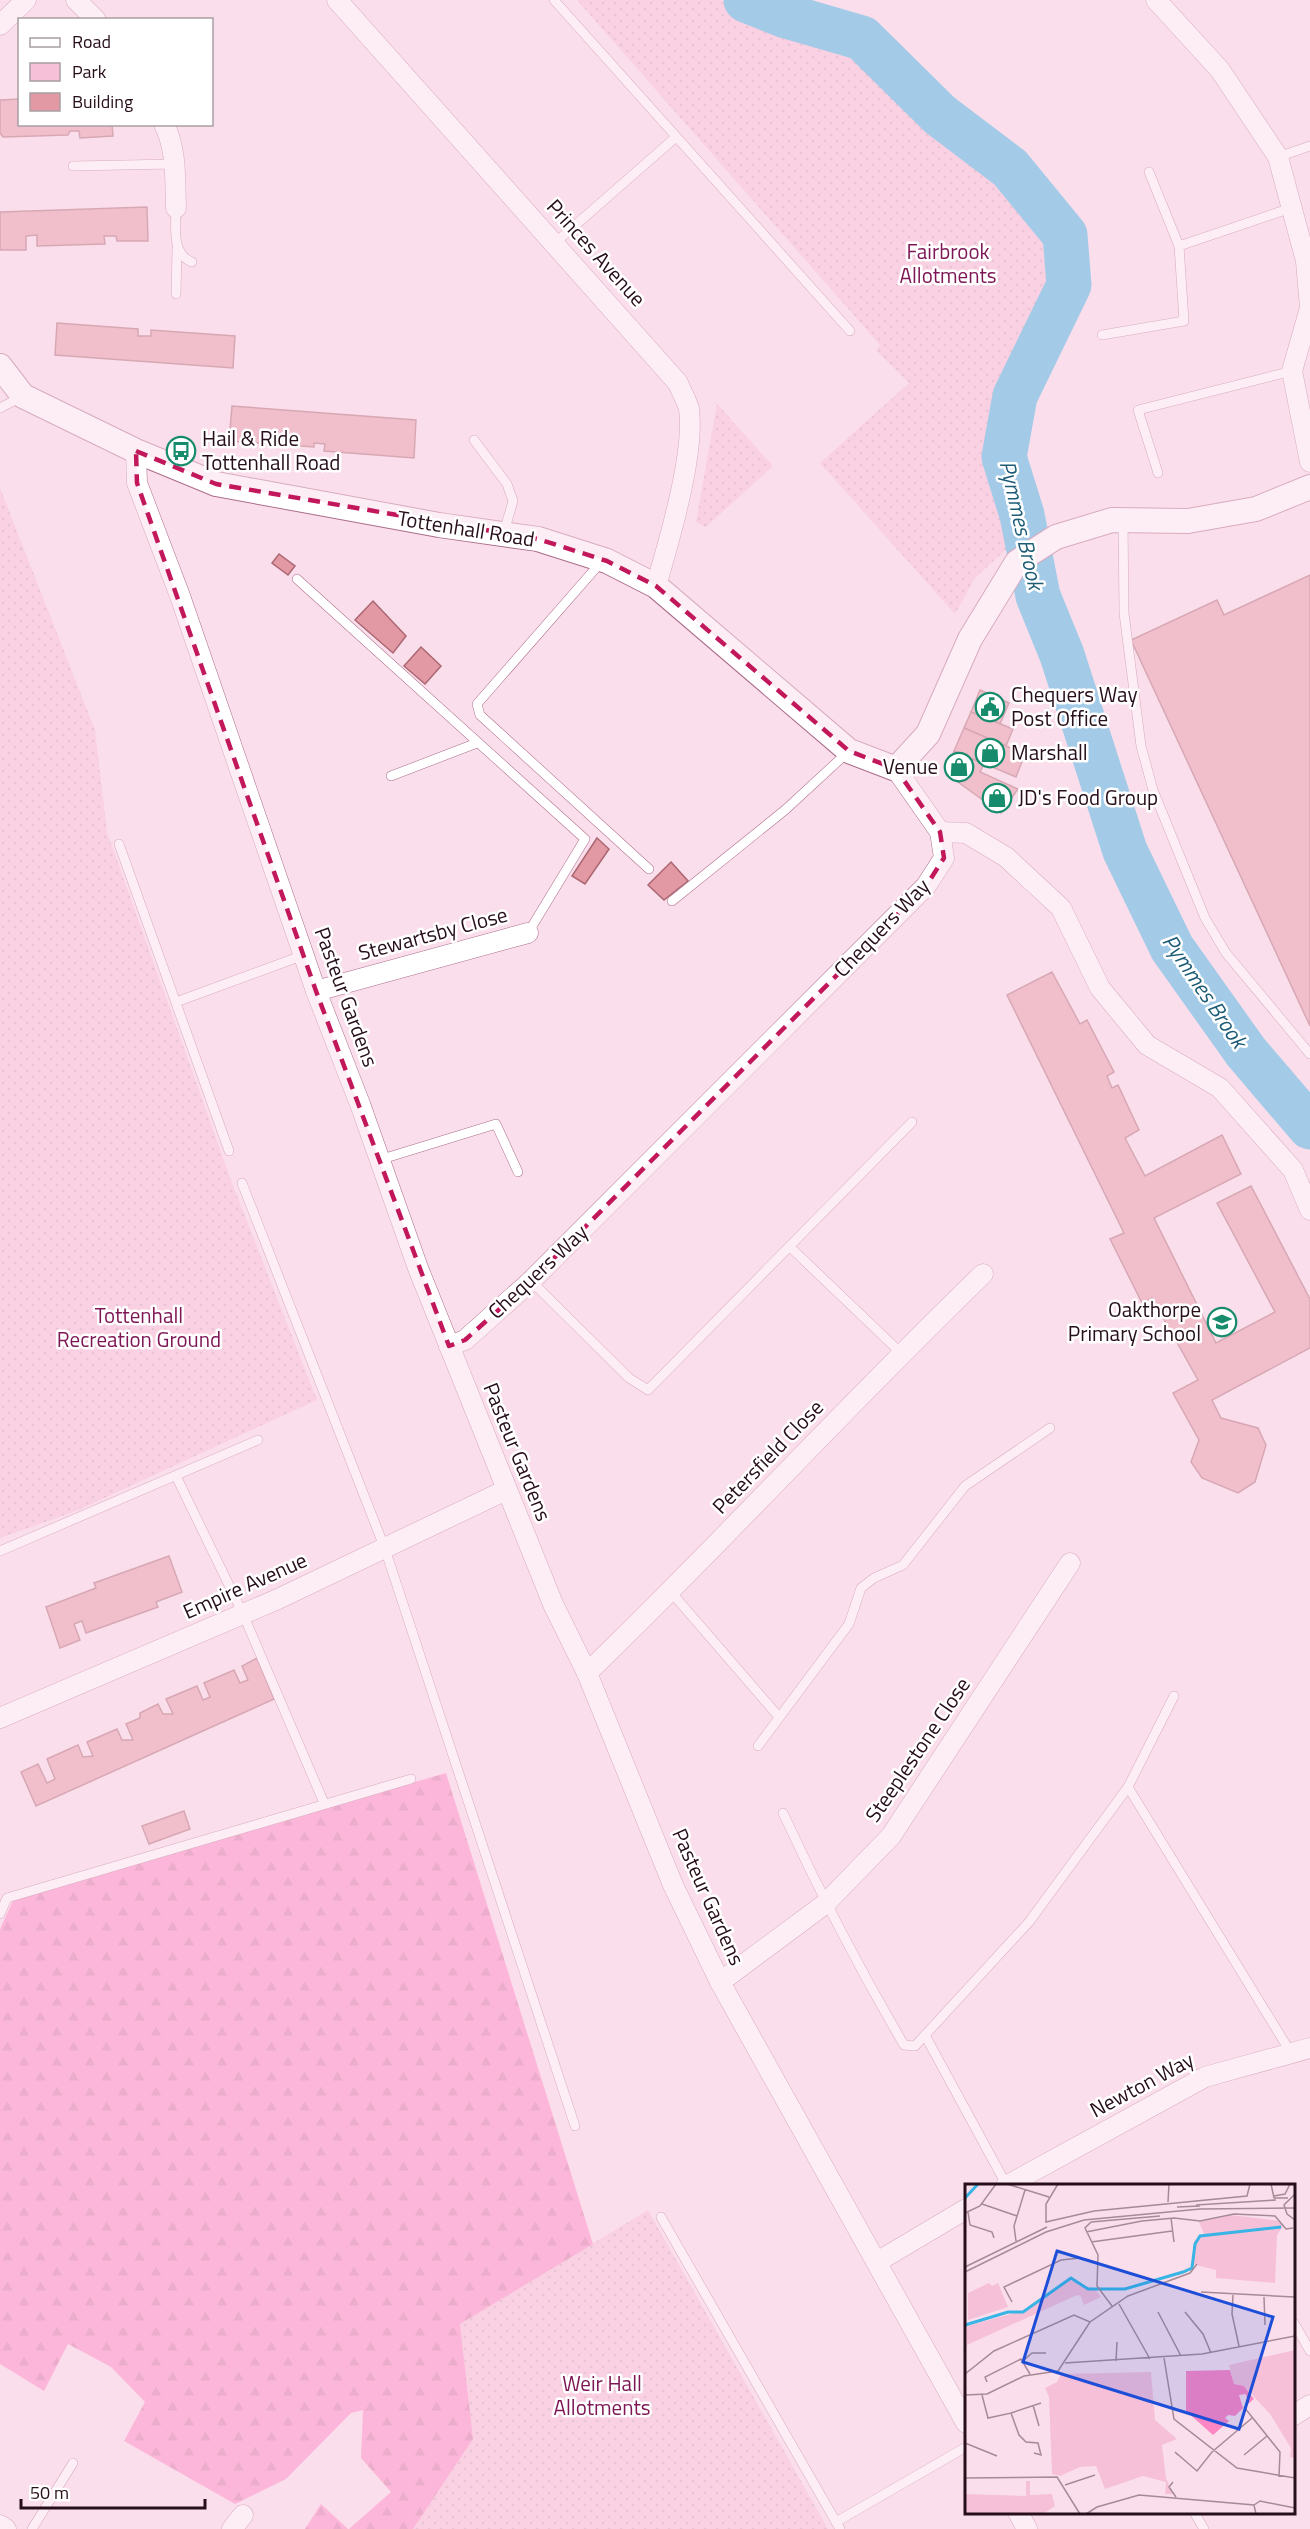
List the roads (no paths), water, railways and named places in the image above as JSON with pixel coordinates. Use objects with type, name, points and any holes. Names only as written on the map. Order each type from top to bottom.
[{"type":"street","points":[[0,25],[26,0]]},
{"type":"street","points":[[76,0],[94,18]]},
{"type":"street","name":"Princes Avenue","points":[[337,0],[678,384],[688,407],[689,439],[670,538],[656,586]]},
{"type":"street","points":[[1156,0],[1220,70],[1278,157],[1308,261],[1310,308],[1292,371],[1310,462]]},
{"type":"street","points":[[165,126],[169,134],[179,196]]},
{"type":"street","name":"Tottenhall Road","points":[[0,366],[23,396],[136,451],[216,484],[439,525],[538,539],[602,560],[656,586],[849,751],[896,769]]},
{"type":"street","name":"Pasteur Gardens","points":[[136,451],[137,483],[180,596],[316,991],[449,1346],[553,1604],[587,1673],[673,1885],[720,1982],[965,2420]]},
{"type":"street","points":[[1310,487],[1256,509],[1188,521],[1112,520],[1056,537],[1017,562],[970,639],[928,734],[896,769],[940,832],[966,833],[1006,856],[1061,908],[1100,988],[1147,1045],[1220,1088],[1293,1170],[1310,1210]]},
{"type":"street","name":"Chequers Way","points":[[449,1346],[465,1340],[531,1281],[926,886],[944,858],[940,832]]},
{"type":"street","name":"Stewartsby Close","points":[[316,991],[528,933]]},
{"type":"street","name":"Petersfield Close","points":[[587,1673],[670,1592],[901,1353],[983,1274]]},
{"type":"street","name":"Empire Avenue","points":[[0,1718],[243,1614],[506,1490]]},
{"type":"street","name":"Steeplestone Close","points":[[720,1982],[825,1904],[891,1836],[1070,1563]]},
{"type":"street","name":"Newton Way","points":[[1008,2184],[1205,2077],[1301,2051]]},
{"type":"street","points":[[877,2262],[965,2210]]},
{"type":"street","points":[[1295,2414],[1310,2405]]},
{"type":"street","points":[[1019,2514],[1027,2529]]},
{"type":"street","points":[[0,2525],[6,2529]]},
{"type":"lane","points":[[554,0],[850,331]]},
{"type":"lane","points":[[555,243],[676,137]]},
{"type":"lane","points":[[1278,157],[1310,146]]},
{"type":"lane","points":[[73,166],[175,164]]},
{"type":"lane","points":[[1102,335],[1184,321],[1179,246],[1149,172]]},
{"type":"lane","points":[[176,294],[179,196]]},
{"type":"lane","points":[[1179,246],[1291,208]]},
{"type":"lane","points":[[177,248],[183,259],[192,262]]},
{"type":"lane","points":[[1158,473],[1138,410],[1292,371]]},
{"type":"lane","points":[[0,408],[23,396]]},
{"type":"lane","points":[[474,441],[507,484],[513,501],[503,534]]},
{"type":"lane","points":[[1123,520],[1124,613],[1141,746],[1153,790],[1205,918],[1226,953],[1310,1054]]},
{"type":"lane","points":[[602,560],[477,704],[480,715],[649,869]]},
{"type":"lane","points":[[297,579],[585,839],[528,933]]},
{"type":"lane","points":[[391,776],[477,743]]},
{"type":"lane","points":[[672,901],[785,810],[849,751]]},
{"type":"lane","points":[[119,844],[229,1151]]},
{"type":"lane","points":[[176,1002],[304,955]]},
{"type":"lane","points":[[531,1281],[629,1378],[648,1390],[912,1122]]},
{"type":"lane","points":[[379,1160],[496,1124],[518,1172]]},
{"type":"lane","points":[[242,1184],[385,1549],[574,2126]]},
{"type":"lane","points":[[790,1247],[901,1353]]},
{"type":"lane","points":[[758,1746],[849,1624],[861,1588],[874,1578],[903,1565],[964,1486],[1050,1428]]},
{"type":"lane","points":[[0,1551],[258,1440]]},
{"type":"lane","points":[[176,1476],[243,1614],[324,1803]]},
{"type":"lane","points":[[670,1592],[779,1717]]},
{"type":"lane","points":[[783,1813],[825,1904],[864,1978],[904,2045],[915,2046],[926,2037],[1029,1922],[1128,1787],[1174,1696]]},
{"type":"lane","points":[[0,1914],[7,1898],[411,1779]]},
{"type":"lane","points":[[1128,1787],[1301,2051]]},
{"type":"lane","points":[[926,2037],[1005,2184]]},
{"type":"lane","points":[[661,2217],[838,2525],[965,2448]]},
{"type":"lane","points":[[1295,2326],[1310,2351]]},
{"type":"lane","points":[[32,2529],[73,2463]]},
{"type":"lane","points":[[1195,2514],[1204,2529]]},
{"type":"waterway","name":"Pymmes Brook","points":[[746,0],[786,16],[862,38],[940,115],[1010,168],[1065,235],[1069,285],[1015,396],[1004,457],[1022,515],[1038,596],[1062,655],[1125,851],[1172,948],[1246,1052],[1310,1127]]},
{"type":"place","name":"Hail & Ride Tottenhall Road","points":[[181,451]]},
{"type":"place","name":"Chequers Way Post Office","points":[[990,707]]},
{"type":"place","name":"Marshall","points":[[990,753]]},
{"type":"place","name":"Venue","points":[[959,767]]},
{"type":"place","name":"JD's Food Group","points":[[997,798]]},
{"type":"place","name":"Oakthorpe Primary School","points":[[1222,1322]]},
{"type":"park label","name":"Fairbrook Allotments","points":[[948,264]]},
{"type":"park label","name":"Tottenhall Recreation Ground","points":[[139,1328]]},
{"type":"park label","name":"Weir Hall Allotments","points":[[602,2396]]}]
